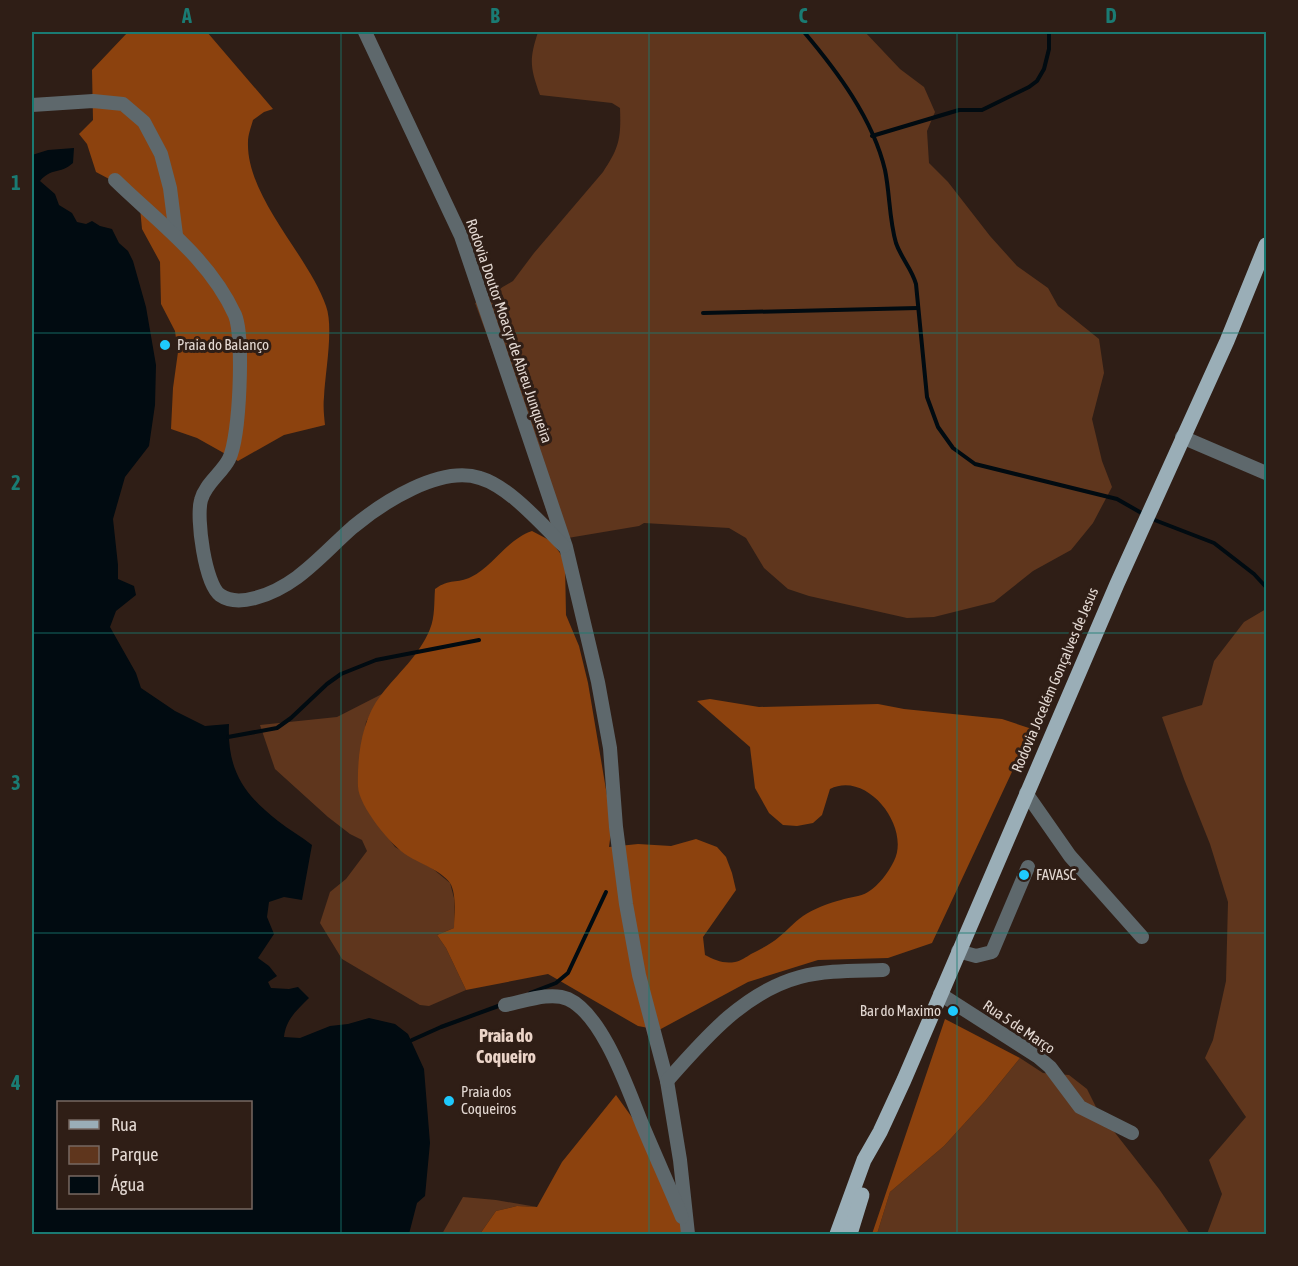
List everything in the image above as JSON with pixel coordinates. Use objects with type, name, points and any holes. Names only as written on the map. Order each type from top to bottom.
[{"type":"main road","name":"Rodovia Jocelém Gonçalves de Jesus","points":[[837,1234],[864,1160],[880,1132],[1117,584],[1227,341],[1266,244]]},
{"type":"main road","name":"Rodovia Jocelém Gonçalves de Jesus","points":[[850,1234],[873,1166],[880,1132]]},
{"type":"street","name":"Rodovia Doutor Moacyr de Abreu Junqueira","points":[[365,32],[462,236],[566,547],[598,682],[610,748],[623,882],[639,975],[667,1081],[680,1160],[688,1232]]},
{"type":"street","points":[[32,105],[93,101],[123,104],[144,123],[161,154],[170,188],[176,235]]},
{"type":"street","points":[[115,180],[176,235],[208,271],[236,317],[240,359],[240,398],[234,447],[229,460],[204,492],[201,504],[206,570],[211,585],[217,593],[235,600],[249,600],[267,595],[303,574],[353,528],[381,506],[411,490],[442,478],[464,475],[480,478],[500,487],[566,547]]},
{"type":"street","points":[[1182,437],[1266,473]]},
{"type":"street","points":[[1026,793],[1070,856],[1142,937]]},
{"type":"street","points":[[958,951],[976,956],[992,952],[1028,867]]},
{"type":"street","points":[[667,1081],[719,1026],[752,999],[776,986],[801,977],[827,973],[883,970]]},
{"type":"street","name":"Rua 5 de Março","points":[[940,994],[1037,1056],[1050,1067],[1080,1107],[1132,1133]]},
{"type":"street","points":[[505,1005],[558,997],[568,999],[582,1009],[593,1022],[612,1053],[688,1232]]},
{"type":"green space","points":[[538,32],[865,32],[900,69],[924,87],[935,112],[927,131],[929,163],[948,182],[990,236],[1017,266],[1048,288],[1058,306],[1099,339],[1104,373],[1092,419],[1102,461],[1112,487],[1093,523],[1071,550],[1033,571],[994,602],[934,617],[907,618],[809,596],[788,589],[764,568],[746,538],[729,528],[644,523],[639,526],[556,540],[514,408],[475,303],[513,281],[603,172],[618,142],[620,108],[612,103],[540,95],[532,64]]},
{"type":"green space","points":[[1266,609],[1266,1234],[1207,1234],[1222,1194],[1209,1160],[1246,1117],[1205,1058],[1213,1040],[1226,981],[1228,902],[1210,844],[1162,717],[1202,705],[1214,661],[1244,622]]},
{"type":"green space","points":[[382,694],[366,722],[358,787],[375,820],[395,847],[433,869],[450,883],[454,898],[454,928],[437,935],[446,948],[466,990],[429,1006],[420,1005],[342,959],[320,923],[330,892],[346,879],[367,851],[362,840],[328,817],[275,769],[260,725],[337,717]]},
{"type":"green space","points":[[1020,1058],[1043,1073],[1069,1075],[1087,1089],[1098,1111],[1159,1189],[1190,1234],[877,1234],[890,1192],[944,1146]]},
{"type":"green space","points":[[463,1197],[537,1207],[517,1206],[496,1211],[480,1234],[442,1234]]},
{"type":"shaded area","points":[[128,32],[207,32],[273,109],[253,120],[248,139],[250,163],[267,205],[318,287],[326,306],[329,338],[324,400],[325,425],[284,435],[238,461],[197,438],[171,429],[178,352],[175,331],[161,304],[160,262],[142,229],[140,208],[111,180],[96,172],[87,144],[79,134],[93,120],[92,70]]},
{"type":"shaded area","points":[[532,531],[551,541],[565,564],[566,615],[579,646],[588,683],[612,825],[609,847],[638,844],[671,846],[696,839],[717,847],[726,857],[736,890],[703,937],[705,955],[716,960],[739,961],[773,942],[811,911],[868,892],[889,870],[898,847],[891,818],[871,794],[858,787],[844,785],[830,789],[822,815],[813,823],[797,826],[783,825],[769,813],[755,788],[750,747],[697,701],[710,699],[759,707],[878,704],[904,709],[1002,719],[1032,729],[932,943],[888,958],[818,960],[748,982],[659,1030],[638,1026],[548,974],[466,990],[446,948],[437,935],[454,928],[454,893],[450,883],[442,875],[401,851],[385,835],[370,815],[360,795],[358,763],[369,715],[381,695],[414,656],[430,629],[434,614],[435,589],[445,583],[471,577],[487,566],[515,540]]},
{"type":"shaded area","points":[[945,1019],[1020,1058],[944,1146],[890,1192],[877,1234],[872,1234]]},
{"type":"shaded area","points":[[616,1095],[636,1123],[685,1234],[480,1234],[496,1211],[517,1206],[537,1207],[562,1162]]},
{"type":"water","points":[[74,148],[73,163],[64,169],[48,174],[40,181],[55,194],[59,205],[72,213],[77,222],[86,224],[92,221],[112,229],[119,243],[128,251],[146,307],[156,365],[155,405],[149,446],[125,477],[113,519],[118,579],[134,586],[136,595],[116,611],[110,627],[136,673],[141,688],[175,711],[205,726],[229,724],[229,740],[234,767],[247,790],[266,811],[312,845],[302,900],[284,897],[269,902],[267,917],[274,934],[258,958],[277,976],[268,982],[271,988],[298,987],[309,998],[290,1020],[284,1037],[300,1038],[330,1026],[369,1018],[395,1024],[408,1034],[424,1069],[430,1143],[425,1196],[417,1203],[409,1234],[32,1234],[32,155],[48,150]]},
{"type":"waterway","points":[[804,32],[841,79],[863,114],[879,151],[885,170],[896,243],[916,284],[927,397],[938,427],[953,448],[975,464],[1117,499],[1145,515]]},
{"type":"waterway","points":[[872,136],[959,110],[982,110],[1029,87],[1037,81],[1044,69],[1049,49],[1049,32]]},
{"type":"waterway","points":[[703,313],[918,308]]},
{"type":"waterway","points":[[1152,519],[1214,543],[1254,574],[1266,587]]},
{"type":"waterway","points":[[228,737],[277,728],[341,674],[376,660],[479,640]]},
{"type":"waterway","points":[[530,993],[556,983],[568,973],[606,892]]},
{"type":"waterway","points":[[412,1040],[501,1005]]},
{"type":"place","name":"Praia do Balanço","points":[[165,345]]},
{"type":"place","name":"FAVASC","points":[[1024,875]]},
{"type":"place","name":"Bar do Maximo","points":[[953,1011]]},
{"type":"place","name":"Praia dos Coqueiros","points":[[449,1101]]},
{"type":"district","name":"Praia do Coqueiro","points":[[506,1046]]}]
